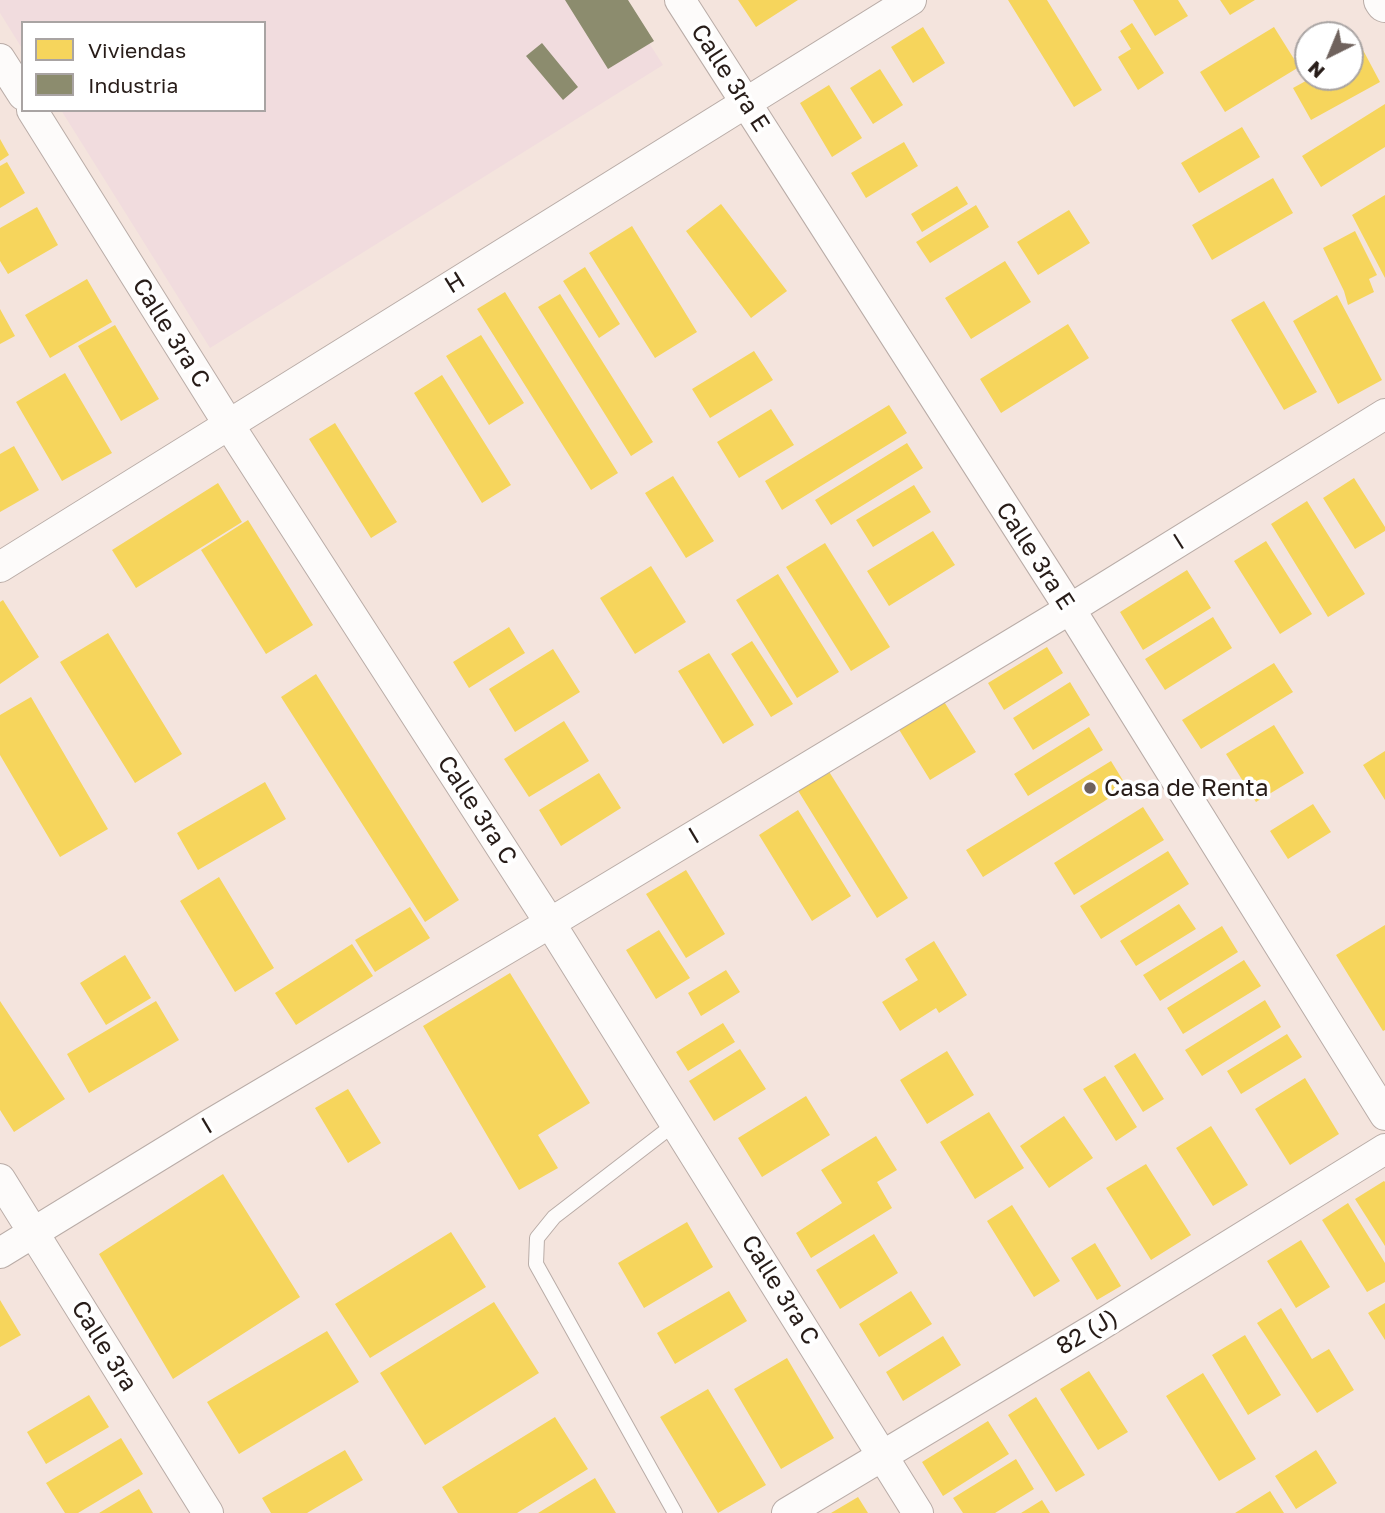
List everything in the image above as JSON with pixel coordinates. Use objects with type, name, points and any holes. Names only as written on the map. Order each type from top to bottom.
[{"type":"street","name":"Calle 3ra E","points":[[680,0],[1070,609],[1385,1115]]},
{"type":"street","name":"H","points":[[0,568],[911,0]]},
{"type":"street","points":[[0,59],[21,92]]},
{"type":"street","name":"Calle 3ra C","points":[[33,112],[229,425],[550,923],[918,1513]]},
{"type":"street","name":"I","points":[[0,1253],[1070,609],[1385,414]]},
{"type":"street","name":"82 (J)","points":[[787,1513],[1094,1329],[1385,1149]]},
{"type":"street","name":"Calle 3ra","points":[[0,1179],[208,1513]]},
{"type":"lane","points":[[675,1513],[536,1264],[537,1238],[554,1217],[676,1123]]},
{"type":"shaded area","points":[[0,0],[622,0],[663,65],[210,348],[62,112],[266,112],[266,21],[21,21],[21,47],[0,13]]},
{"type":"building: Viviendas","points":[[738,0],[798,0],[756,27]]},
{"type":"building: Viviendas","points":[[1008,0],[1047,0],[1102,90],[1074,107]]},
{"type":"building: Viviendas","points":[[1133,0],[1178,0],[1188,16],[1155,36]]},
{"type":"building: Viviendas","points":[[1220,0],[1255,0],[1230,15]]},
{"type":"building: Viviendas","points":[[1132,23],[1164,73],[1138,90],[1118,57],[1131,49],[1120,31]]},
{"type":"building: Viviendas","points":[[923,27],[945,63],[913,83],[891,47]]},
{"type":"building: Viviendas","points":[[1274,27],[1294,59],[1294,70],[1225,112],[1200,72]]},
{"type":"building: Viviendas","points":[[1364,52],[1380,82],[1364,91]]},
{"type":"building: Viviendas","points":[[880,69],[903,105],[873,124],[850,88]]},
{"type":"building: Viviendas","points":[[829,85],[862,138],[832,157],[800,103]]},
{"type":"building: Viviendas","points":[[1295,91],[1364,91],[1311,120]]},
{"type":"building: Viviendas","points":[[1385,104],[1385,147],[1321,187],[1302,156]]},
{"type":"building: Viviendas","points":[[1242,127],[1260,157],[1199,193],[1181,163]]},
{"type":"building: Viviendas","points":[[0,139],[9,155],[0,161]]},
{"type":"building: Viviendas","points":[[904,142],[918,166],[866,198],[851,173]]},
{"type":"building: Viviendas","points":[[7,162],[25,193],[0,208],[0,166]]},
{"type":"building: Viviendas","points":[[1273,178],[1293,213],[1212,260],[1192,225]]},
{"type":"building: Viviendas","points":[[957,186],[968,204],[922,232],[911,214]]},
{"type":"building: Viviendas","points":[[1385,195],[1385,278],[1352,215]]},
{"type":"building: Viviendas","points":[[721,204],[787,291],[751,318],[686,231]]},
{"type":"building: Viviendas","points":[[976,205],[989,227],[930,263],[916,242]]},
{"type":"building: Viviendas","points":[[37,207],[58,245],[8,274],[0,261],[0,228]]},
{"type":"building: Viviendas","points":[[1069,210],[1090,243],[1038,275],[1017,242]]},
{"type":"building: Viviendas","points":[[632,226],[697,332],[655,358],[589,253]]},
{"type":"building: Viviendas","points":[[1355,231],[1377,275],[1369,279],[1374,292],[1348,305],[1323,248]]},
{"type":"building: Viviendas","points":[[1005,261],[1031,302],[971,339],[945,298]]},
{"type":"building: Viviendas","points":[[585,267],[620,324],[599,338],[563,281]]},
{"type":"building: Viviendas","points":[[87,279],[112,322],[50,358],[25,315]]},
{"type":"building: Viviendas","points":[[505,292],[618,473],[591,490],[477,309]]},
{"type":"building: Viviendas","points":[[560,294],[653,442],[631,456],[538,307]]},
{"type":"building: Viviendas","points":[[1337,295],[1382,380],[1338,404],[1293,321]]},
{"type":"building: Viviendas","points":[[1264,301],[1317,392],[1284,410],[1231,320]]},
{"type":"building: Viviendas","points":[[0,309],[15,336],[0,344]]},
{"type":"building: Viviendas","points":[[1068,324],[1089,358],[1001,413],[980,379]]},
{"type":"building: Viviendas","points":[[115,325],[159,399],[121,421],[78,346]]},
{"type":"building: Viviendas","points":[[481,335],[524,403],[489,425],[446,356]]},
{"type":"building: Viviendas","points":[[754,351],[773,380],[710,418],[692,389]]},
{"type":"building: Viviendas","points":[[65,373],[112,453],[62,481],[16,402]]},
{"type":"building: Viviendas","points":[[442,375],[511,485],[482,503],[414,393]]},
{"type":"building: Viviendas","points":[[889,405],[907,433],[782,510],[765,481]]},
{"type":"building: Viviendas","points":[[771,409],[794,445],[739,478],[717,442]]},
{"type":"building: Viviendas","points":[[335,423],[397,522],[371,538],[309,439]]},
{"type":"building: Viviendas","points":[[907,443],[923,468],[831,525],[815,500]]},
{"type":"building: Viviendas","points":[[14,446],[39,490],[0,512],[0,454]]},
{"type":"building: Viviendas","points":[[673,476],[714,541],[686,558],[645,493]]},
{"type":"building: Viviendas","points":[[1354,478],[1385,527],[1385,531],[1355,549],[1323,498]]},
{"type":"building: Viviendas","points":[[218,483],[242,522],[136,588],[112,550]]},
{"type":"building: Viviendas","points":[[914,485],[931,512],[873,547],[856,520]]},
{"type":"building: Viviendas","points":[[1307,501],[1365,594],[1328,617],[1271,524]]},
{"type":"building: Viviendas","points":[[248,520],[313,625],[266,654],[201,550]]},
{"type":"building: Viviendas","points":[[933,531],[955,565],[889,606],[867,571]]},
{"type":"building: Viviendas","points":[[1266,541],[1312,614],[1280,634],[1234,561]]},
{"type":"building: Viviendas","points":[[825,543],[890,647],[851,671],[786,567]]},
{"type":"building: Viviendas","points":[[651,566],[686,622],[635,654],[600,598]]},
{"type":"building: Viviendas","points":[[1187,570],[1211,608],[1143,650],[1120,612]]},
{"type":"building: Viviendas","points":[[778,574],[839,672],[797,698],[736,600]]},
{"type":"building: Viviendas","points":[[3,600],[39,657],[0,684],[0,602]]},
{"type":"building: Viviendas","points":[[1213,617],[1232,648],[1165,690],[1145,659]]},
{"type":"building: Viviendas","points":[[509,627],[525,653],[469,688],[453,662]]},
{"type":"building: Viviendas","points":[[108,633],[182,754],[135,783],[60,662]]},
{"type":"building: Viviendas","points":[[752,641],[793,704],[771,717],[731,654]]},
{"type":"building: Viviendas","points":[[1047,647],[1063,673],[1004,710],[988,683]]},
{"type":"building: Viviendas","points":[[553,649],[580,692],[515,732],[489,689]]},
{"type":"building: Viviendas","points":[[709,653],[754,725],[723,744],[678,671]]},
{"type":"building: Viviendas","points":[[1274,663],[1293,692],[1201,749],[1182,720]]},
{"type":"building: Viviendas","points":[[316,674],[459,900],[425,922],[281,697]]},
{"type":"building: Viviendas","points":[[1070,682],[1090,715],[1033,750],[1013,718]]},
{"type":"building: Viviendas","points":[[31,697],[108,829],[60,857],[0,755],[0,715]]},
{"type":"building: Viviendas","points":[[943,700],[976,752],[930,780],[898,728]]},
{"type":"building: Viviendas","points":[[564,721],[589,761],[529,797],[504,759]]},
{"type":"building: Viviendas","points":[[1274,725],[1304,773],[1256,802],[1226,754]]},
{"type":"building: Viviendas","points":[[1089,727],[1103,750],[1028,796],[1014,774]]},
{"type":"building: Viviendas","points":[[1385,751],[1385,800],[1363,765]]},
{"type":"building: Viviendas","points":[[1111,761],[1127,787],[983,877],[966,850]]},
{"type":"building: Viviendas","points":[[828,770],[908,898],[877,918],[797,789]]},
{"type":"building: Viviendas","points":[[599,773],[621,808],[561,846],[539,810]]},
{"type":"building: Viviendas","points":[[265,782],[286,819],[198,870],[177,833]]},
{"type":"building: Viviendas","points":[[1313,804],[1331,832],[1288,859],[1270,831]]},
{"type":"building: Viviendas","points":[[1143,807],[1164,840],[1074,895],[1054,863]]},
{"type":"building: Viviendas","points":[[798,810],[851,896],[812,921],[759,835]]},
{"type":"building: Viviendas","points":[[1168,851],[1189,884],[1101,939],[1080,906]]},
{"type":"building: Viviendas","points":[[686,870],[725,934],[686,958],[646,894]]},
{"type":"building: Viviendas","points":[[219,877],[274,968],[235,992],[180,901]]},
{"type":"building: Viviendas","points":[[1179,904],[1196,929],[1136,966],[1120,941]]},
{"type":"building: Viviendas","points":[[410,907],[430,938],[375,972],[355,940]]},
{"type":"building: Viviendas","points":[[1385,925],[1385,1030],[1383,1031],[1336,955]]},
{"type":"building: Viviendas","points":[[1222,926],[1238,952],[1160,1001],[1143,975]]},
{"type":"building: Viviendas","points":[[659,930],[690,978],[656,999],[626,950]]},
{"type":"building: Viviendas","points":[[934,941],[967,995],[939,1013],[936,1008],[900,1031],[882,1002],[918,980],[905,959]]},
{"type":"building: Viviendas","points":[[352,944],[373,976],[296,1025],[275,993]]},
{"type":"building: Viviendas","points":[[125,955],[151,998],[106,1025],[80,983]]},
{"type":"building: Viviendas","points":[[1244,960],[1261,986],[1183,1034],[1167,1008]]},
{"type":"building: Viviendas","points":[[726,970],[740,992],[701,1016],[688,993]]},
{"type":"building: Viviendas","points":[[510,973],[590,1103],[538,1135],[558,1168],[519,1190],[423,1026]]},
{"type":"building: Viviendas","points":[[1265,1000],[1281,1027],[1202,1076],[1185,1050]]},
{"type":"building: Viviendas","points":[[0,1001],[65,1099],[14,1132],[0,1110]]},
{"type":"building: Viviendas","points":[[156,1001],[179,1040],[89,1093],[67,1054]]},
{"type":"building: Viviendas","points":[[723,1023],[735,1042],[688,1071],[676,1052]]},
{"type":"building: Viviendas","points":[[1287,1034],[1302,1057],[1241,1094],[1227,1071]]},
{"type":"building: Viviendas","points":[[740,1049],[766,1089],[714,1121],[689,1081]]},
{"type":"building: Viviendas","points":[[947,1051],[974,1095],[927,1124],[900,1080]]},
{"type":"building: Viviendas","points":[[1135,1053],[1164,1099],[1143,1112],[1114,1066]]},
{"type":"building: Viviendas","points":[[1105,1076],[1137,1127],[1116,1141],[1083,1089]]},
{"type":"building: Viviendas","points":[[1305,1078],[1339,1134],[1290,1165],[1255,1109]]},
{"type":"building: Viviendas","points":[[348,1089],[381,1143],[348,1163],[315,1108]]},
{"type":"building: Viviendas","points":[[806,1096],[830,1135],[762,1177],[738,1138]]},
{"type":"building: Viviendas","points":[[989,1112],[1024,1168],[975,1199],[940,1142]]},
{"type":"building: Viviendas","points":[[1064,1116],[1093,1158],[1049,1188],[1020,1146]]},
{"type":"building: Viviendas","points":[[1211,1126],[1248,1185],[1213,1206],[1176,1148]]},
{"type":"building: Viviendas","points":[[876,1136],[897,1170],[877,1182],[892,1208],[811,1258],[796,1233],[842,1203],[821,1170]]},
{"type":"building: Viviendas","points":[[1146,1164],[1191,1235],[1151,1260],[1106,1188]]},
{"type":"building: Viviendas","points":[[223,1174],[300,1297],[173,1379],[99,1254]]},
{"type":"building: Viviendas","points":[[1385,1182],[1385,1246],[1355,1199]]},
{"type":"building: Viviendas","points":[[1348,1203],[1385,1263],[1385,1282],[1367,1292],[1322,1220]]},
{"type":"building: Viviendas","points":[[1012,1205],[1060,1281],[1034,1297],[987,1221]]},
{"type":"building: Viviendas","points":[[687,1222],[713,1267],[644,1308],[618,1263]]},
{"type":"building: Viviendas","points":[[451,1232],[486,1287],[370,1358],[335,1304]]},
{"type":"building: Viviendas","points":[[874,1234],[898,1273],[840,1309],[816,1270]]},
{"type":"building: Viviendas","points":[[1301,1240],[1330,1287],[1296,1308],[1267,1261]]},
{"type":"building: Viviendas","points":[[1095,1243],[1121,1286],[1097,1300],[1071,1258]]},
{"type":"building: Viviendas","points":[[729,1291],[747,1321],[675,1364],[657,1333]]},
{"type":"building: Viviendas","points":[[911,1291],[932,1324],[879,1357],[859,1324]]},
{"type":"building: Viviendas","points":[[0,1300],[21,1335],[0,1347]]},
{"type":"building: Viviendas","points":[[494,1302],[539,1373],[425,1445],[380,1373]]},
{"type":"building: Viviendas","points":[[1385,1303],[1385,1340],[1368,1313]]},
{"type":"building: Viviendas","points":[[1281,1308],[1312,1359],[1329,1349],[1354,1390],[1317,1413],[1257,1323]]},
{"type":"building: Viviendas","points":[[327,1331],[359,1382],[239,1454],[207,1402]]},
{"type":"building: Viviendas","points":[[1245,1335],[1281,1395],[1248,1415],[1212,1355]]},
{"type":"building: Viviendas","points":[[943,1336],[961,1365],[903,1401],[886,1372]]},
{"type":"building: Viviendas","points":[[787,1358],[834,1438],[781,1469],[734,1389]]},
{"type":"building: Viviendas","points":[[1089,1371],[1128,1432],[1098,1450],[1060,1389]]},
{"type":"building: Viviendas","points":[[1203,1373],[1256,1459],[1219,1481],[1166,1396]]},
{"type":"building: Viviendas","points":[[708,1389],[766,1485],[718,1513],[660,1417]]},
{"type":"building: Viviendas","points":[[89,1395],[109,1427],[46,1464],[27,1432]]},
{"type":"building: Viviendas","points":[[1036,1397],[1085,1475],[1056,1492],[1008,1415]]},
{"type":"building: Viviendas","points":[[555,1417],[588,1469],[517,1513],[458,1513],[442,1487]]},
{"type":"building: Viviendas","points":[[988,1421],[1009,1454],[943,1496],[922,1462]]},
{"type":"building: Viviendas","points":[[121,1438],[143,1474],[78,1513],[65,1513],[46,1483]]},
{"type":"building: Viviendas","points":[[345,1450],[363,1480],[307,1513],[271,1513],[262,1498]]},
{"type":"building: Viviendas","points":[[1316,1450],[1337,1483],[1296,1509],[1275,1476]]},
{"type":"building: Viviendas","points":[[1016,1459],[1034,1489],[995,1513],[963,1513],[953,1498]]},
{"type":"building: Viviendas","points":[[595,1478],[616,1513],[538,1513]]},
{"type":"building: Viviendas","points":[[139,1489],[153,1513],[99,1513]]},
{"type":"building: Viviendas","points":[[1270,1491],[1284,1513],[1235,1513]]},
{"type":"building: Viviendas","points":[[858,1497],[868,1513],[831,1513]]},
{"type":"building: Viviendas","points":[[1042,1500],[1050,1513],[1021,1513]]},
{"type":"building: Industria","points":[[565,0],[628,0],[654,41],[608,69]]},
{"type":"building: Industria","points":[[542,43],[578,87],[563,100],[526,56]]},
{"type":"place","name":"Casa de Renta","points":[[1090,788]]}]
